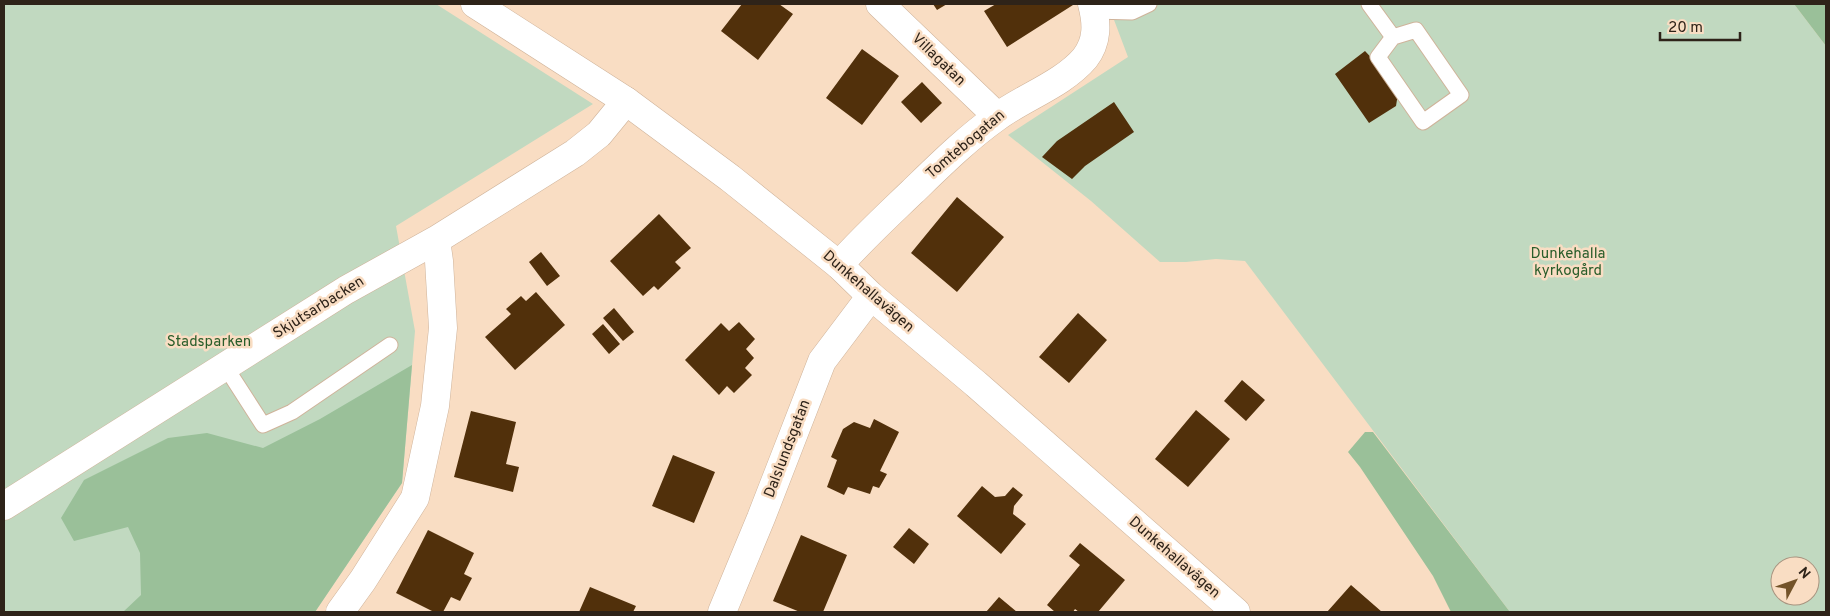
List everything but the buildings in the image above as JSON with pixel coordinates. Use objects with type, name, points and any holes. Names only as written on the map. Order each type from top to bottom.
[{"type":"street","name":"Dunkehallavägen","points":[[475,4],[626,101],[730,178],[839,265],[871,296],[976,384],[1236,612]]},
{"type":"street","name":"Villagatan","points":[[880,4],[997,116]]},
{"type":"street","name":"Tomtebogatan","points":[[839,265],[866,235],[942,163],[997,116],[1028,100],[1085,58],[1096,37],[1093,7]]},
{"type":"street","name":"Skjutsarbacken","points":[[4,506],[346,290],[436,240],[575,153],[599,134],[626,101]]},
{"type":"street","points":[[340,612],[363,580],[415,498],[435,406],[443,328],[436,240]]},
{"type":"street","name":"Dalslundsgatan","points":[[722,612],[822,361],[871,296]]},
{"type":"lane","points":[[1093,7],[1132,12],[1150,4]]},
{"type":"lane","points":[[1369,4],[1393,37]]},
{"type":"lane","points":[[1416,30],[1461,95],[1423,122],[1378,57],[1393,37],[1416,30]]},
{"type":"lane","points":[[226,366],[263,425],[292,412],[390,345]]},
{"type":"green space","name":"Stadsparken","points":[[4,4],[436,4],[593,104],[396,226],[415,331],[402,483],[315,612],[4,612]]},
{"type":"green space","name":"Dunkehalla kyrkogård","points":[[1108,4],[1794,4],[1826,46],[1826,612],[1510,612],[1245,261],[1216,259],[1160,262],[1091,201],[1008,135],[1128,57]]},
{"type":"green space","points":[[1794,4],[1826,4],[1826,46]]},
{"type":"green space","points":[[412,365],[402,483],[315,612],[123,612],[141,595],[140,553],[128,527],[74,541],[61,518],[84,480],[168,438],[207,433],[263,448],[320,419]]},
{"type":"green space","points":[[1365,432],[1373,432],[1510,612],[1451,612],[1433,576],[1348,452]]}]
